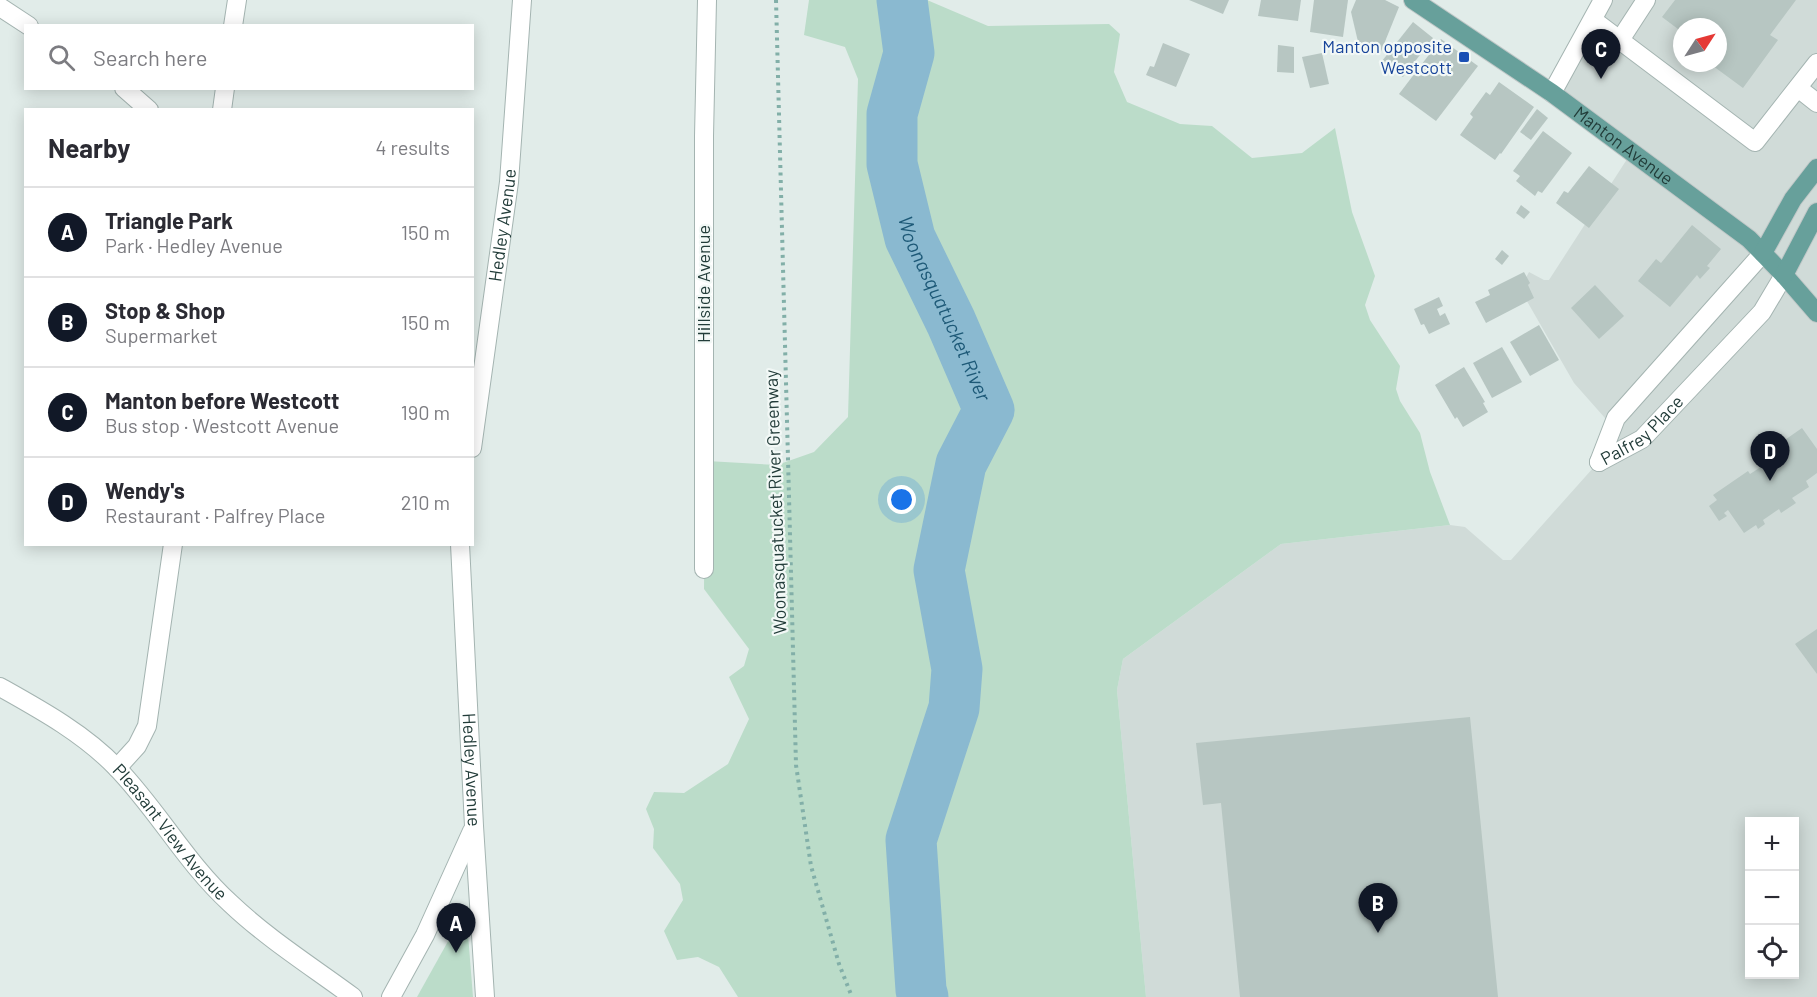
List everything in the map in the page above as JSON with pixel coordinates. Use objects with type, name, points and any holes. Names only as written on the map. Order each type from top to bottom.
[{"type":"main road","name":"Manton Avenue","points":[[1413,0],[1552,93],[1740,232],[1784,274],[1817,313]]},
{"type":"main road","points":[[1763,253],[1793,199],[1817,168]]},
{"type":"main road","points":[[1784,274],[1817,212]]},
{"type":"street","points":[[233,24],[237,0]]},
{"type":"street","name":"Hedley Avenue","points":[[474,434],[509,182],[522,0]]},
{"type":"street","name":"Hillside Avenue","points":[[704,569],[704,136],[707,0]]},
{"type":"street","points":[[1552,93],[1603,0]]},
{"type":"street","points":[[1620,40],[1646,0]]},
{"type":"street","points":[[0,7],[26,24]]},
{"type":"street","points":[[1593,20],[1755,142],[1817,63]]},
{"type":"street","points":[[1798,88],[1817,103]]},
{"type":"street","points":[[126,90],[147,108]]},
{"type":"street","points":[[222,108],[225,90]]},
{"type":"street","name":"Palfrey Place","points":[[1763,253],[1616,418],[1599,462],[1642,439],[1762,312],[1784,274]]},
{"type":"street","name":"Pleasant View Avenue","points":[[173,546],[147,726],[137,746],[117,768],[185,854],[228,902],[276,944],[353,997]]},
{"type":"street","name":"Hedley Avenue","points":[[460,546],[485,997]]},
{"type":"street","points":[[0,687],[89,742],[117,768]]},
{"type":"street","points":[[391,997],[425,935],[474,826]]},
{"type":"path","name":"Woonasquatucket River Greenway","points":[[776,0],[796,765],[812,866],[838,964],[852,997]]},
{"type":"shaded area","points":[[1605,0],[1817,0],[1817,997],[1146,997],[1117,690],[1123,659],[1281,544],[1450,525],[1465,527],[1503,560],[1511,560],[1620,435],[1574,383],[1520,289],[1529,272],[1544,280],[1549,280],[1631,153],[1554,91]]},
{"type":"green space","points":[[809,0],[927,0],[988,26],[1109,24],[1120,34],[1114,72],[1127,102],[1180,124],[1212,126],[1252,158],[1302,153],[1335,128],[1352,212],[1375,276],[1365,305],[1370,320],[1400,366],[1396,389],[1400,401],[1420,433],[1430,472],[1450,525],[1281,544],[1123,659],[1117,690],[1146,997],[738,997],[719,967],[698,957],[677,960],[664,931],[683,900],[680,884],[653,848],[654,829],[646,809],[654,792],[684,793],[728,764],[749,719],[729,677],[744,666],[749,649],[704,589],[707,461],[777,465],[814,452],[848,417],[858,79],[845,47],[804,35]]},
{"type":"green space","points":[[466,909],[473,997],[417,997]]},
{"type":"building","points":[[1189,0],[1229,0],[1223,14]]},
{"type":"building","points":[[1261,0],[1301,0],[1298,21],[1258,16]]},
{"type":"building","points":[[1314,0],[1348,0],[1343,37],[1310,32]]},
{"type":"building","points":[[1356,0],[1385,0],[1399,7],[1380,54],[1359,46],[1351,12]]},
{"type":"building","points":[[1675,0],[1796,0],[1770,35],[1778,40],[1743,88],[1721,72],[1727,72],[1727,18],[1673,18],[1673,25],[1662,17]]},
{"type":"building","points":[[1413,22],[1433,38],[1403,77],[1382,61]]},
{"type":"building","points":[[1441,39],[1478,66],[1436,121],[1399,94]]},
{"type":"building","points":[[1163,43],[1190,54],[1176,87],[1146,75],[1150,66],[1154,67]]},
{"type":"building","points":[[1278,45],[1294,47],[1294,73],[1277,72]]},
{"type":"building","points":[[1322,53],[1329,84],[1310,88],[1302,57]]},
{"type":"building","points":[[1499,82],[1534,107],[1495,160],[1460,135],[1473,117],[1470,114],[1486,92],[1490,95]]},
{"type":"building","points":[[1537,109],[1548,118],[1531,140],[1520,132]]},
{"type":"building","points":[[1543,131],[1572,153],[1542,193],[1538,191],[1535,196],[1516,181],[1520,176],[1513,171]]},
{"type":"building","points":[[1589,166],[1619,189],[1589,228],[1556,203],[1564,191],[1568,193]]},
{"type":"building","points":[[1521,205],[1530,212],[1524,219],[1516,213]]},
{"type":"building","points":[[1692,225],[1721,249],[1707,266],[1710,268],[1700,279],[1697,275],[1670,307],[1638,281],[1656,259],[1661,263]]},
{"type":"building","points":[[1502,250],[1509,256],[1502,265],[1495,259]]},
{"type":"building","points":[[1524,272],[1534,298],[1486,323],[1475,302],[1490,295],[1488,290]]},
{"type":"building","points":[[1595,285],[1624,316],[1599,339],[1571,308]]},
{"type":"building","points":[[1439,297],[1443,306],[1437,309],[1440,316],[1445,313],[1450,324],[1429,334],[1424,324],[1421,325],[1414,309]]},
{"type":"building","points":[[1539,325],[1559,360],[1530,376],[1510,342]]},
{"type":"building","points":[[1502,347],[1522,382],[1492,398],[1473,363]]},
{"type":"building","points":[[1464,367],[1485,402],[1483,403],[1488,412],[1463,427],[1457,417],[1455,419],[1435,385]]},
{"type":"building","points":[[1802,428],[1817,449],[1817,473],[1806,481],[1809,487],[1792,498],[1796,503],[1781,513],[1779,509],[1763,520],[1765,524],[1758,529],[1756,525],[1744,533],[1728,510],[1724,513],[1727,516],[1719,521],[1709,506],[1717,500],[1713,495],[1748,471],[1750,474],[1767,463],[1762,456]]},
{"type":"building","points":[[1817,629],[1817,674],[1795,644]]},
{"type":"building","points":[[1470,717],[1498,997],[1240,997],[1221,803],[1203,805],[1196,743]]},
{"type":"waterway","name":"Woonasquatucket River","points":[[902,0],[909,53],[892,114],[892,164],[910,238],[951,322],[989,410],[961,464],[939,570],[957,669],[954,708],[911,840],[923,997]]},
{"type":"place","name":"Manton opposite Westcott","points":[[1464,57]]},
{"type":"place","name":"Manton before Westcott","points":[[1601,79]]},
{"type":"place","name":"Wendy's","points":[[1770,481]]},
{"type":"place","name":"Stop & Shop","points":[[1378,933]]},
{"type":"place","name":"Triangle Park","points":[[456,953]]}]
